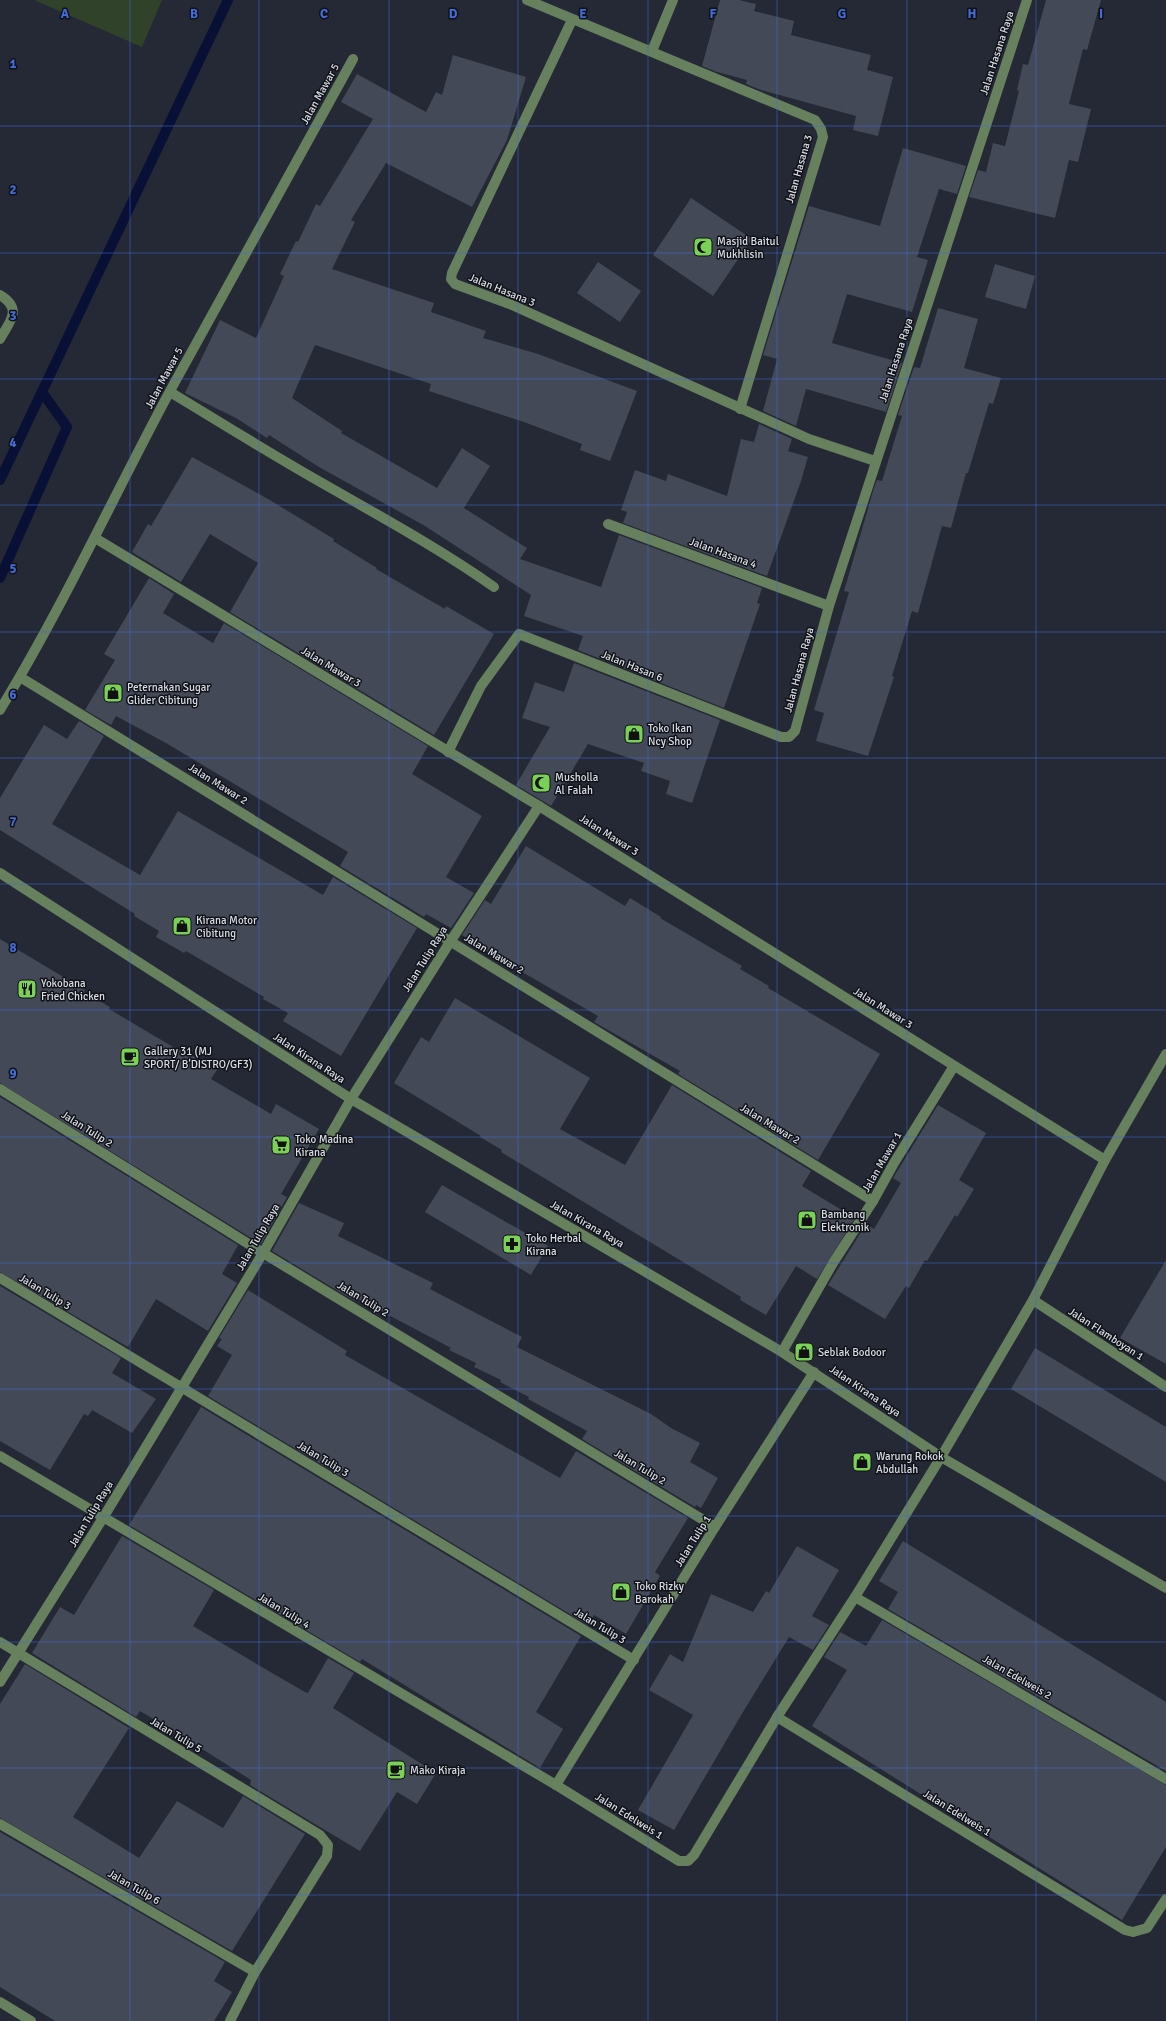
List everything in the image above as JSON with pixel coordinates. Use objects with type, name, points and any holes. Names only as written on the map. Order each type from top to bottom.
[{"type":"street","name":"Jalan Hasana 3","points":[[527,0],[815,120],[821,130],[822,137],[740,409]]},
{"type":"street","points":[[652,51],[674,0]]},
{"type":"street","name":"Jalan Hasana Raya","points":[[795,731],[829,606],[875,461],[1027,0]]},
{"type":"street","name":"Jalan Hasana 3","points":[[572,20],[452,273],[451,278],[455,284],[512,306],[809,439],[875,461]]},
{"type":"street","name":"Jalan Mawar 5","points":[[0,710],[95,538],[170,392],[353,59]]},
{"type":"street","points":[[0,295],[9,301],[13,308],[13,315],[0,340]]},
{"type":"street","points":[[170,392],[315,479],[450,556],[494,587]]},
{"type":"street","name":"Jalan Hasana 4","points":[[608,524],[829,606]]},
{"type":"street","name":"Jalan Mawar 3","points":[[95,538],[539,806],[1105,1160]]},
{"type":"street","name":"Jalan Hasan 6","points":[[448,752],[481,686],[518,634],[781,737],[790,737],[795,731]]},
{"type":"street","name":"Jalan Mawar 2","points":[[20,676],[873,1201]]},
{"type":"street","name":"Jalan Tulip Raya","points":[[0,1682],[103,1518],[263,1253],[351,1099],[450,942],[539,806]]},
{"type":"street","name":"Jalan Kirana Raya","points":[[0,874],[351,1099],[782,1352],[941,1457],[1166,1588]]},
{"type":"street","name":"Jalan Edelweis 1","points":[[556,1785],[679,1861],[688,1861],[694,1855],[777,1717],[855,1597],[941,1457],[1033,1300],[1105,1160],[1166,1054]]},
{"type":"street","name":"Jalan Mawar 1","points":[[782,1352],[833,1263],[873,1201],[894,1163],[954,1066]]},
{"type":"street","name":"Jalan Tulip 2","points":[[0,1089],[263,1253],[715,1527]]},
{"type":"street","name":"Jalan Tulip 3","points":[[0,1278],[634,1660]]},
{"type":"street","name":"Jalan Flamboyan 1","points":[[1033,1300],[1166,1387]]},
{"type":"street","name":"Jalan Tulip 1","points":[[556,1785],[715,1527],[814,1372]]},
{"type":"street","name":"Jalan Tulip 4","points":[[0,1456],[556,1785]]},
{"type":"street","name":"Jalan Edelweis 2","points":[[855,1597],[1166,1778]]},
{"type":"street","name":"Jalan Tulip 5","points":[[0,1642],[320,1835],[328,1845],[327,1856],[255,1972]]},
{"type":"street","name":"Jalan Edelweis 1","points":[[777,1717],[1125,1930],[1133,1932],[1147,1928],[1166,1898]]},
{"type":"street","name":"Jalan Tulip 6","points":[[0,1824],[255,1972]]},
{"type":"street","points":[[230,2021],[255,1972]]},
{"type":"street","points":[[0,2002],[31,2021]]},
{"type":"green space","points":[[34,0],[162,0],[142,47]]},
{"type":"building","points":[[720,0],[739,0],[756,4],[754,11],[794,21],[791,35],[871,55],[867,70],[893,77],[878,136],[853,130],[856,116],[761,90],[746,84],[747,80],[717,72],[702,66]]},
{"type":"building","points":[[1046,0],[1101,0],[1087,50],[1083,49],[1069,104],[1091,109],[1078,162],[1069,160],[1055,218],[969,197],[978,170],[986,172],[993,143],[1005,146],[1019,91],[1017,90],[1023,64],[1028,65]]},
{"type":"building","points":[[453,55],[526,77],[507,140],[472,207],[386,163],[351,220],[355,222],[332,269],[434,303],[431,312],[486,331],[483,338],[538,354],[637,391],[610,461],[580,450],[582,444],[524,422],[429,391],[431,384],[315,345],[292,398],[342,431],[341,433],[437,488],[462,448],[490,466],[464,508],[527,548],[520,559],[601,587],[619,535],[762,588],[757,603],[760,604],[724,708],[578,650],[583,636],[524,616],[531,595],[425,526],[319,467],[269,435],[267,438],[236,418],[185,393],[220,320],[256,338],[284,276],[280,274],[296,241],[298,242],[316,204],[320,206],[373,119],[341,102],[357,74],[426,112],[436,92],[442,95]]},
{"type":"building","points":[[903,148],[966,166],[957,194],[939,189],[917,257],[928,260],[912,312],[847,294],[832,343],[902,363],[886,412],[806,389],[796,426],[763,411],[777,359],[763,355],[809,206],[880,226]]},
{"type":"building","name":"Masjid Baitul Mukhlisin","points":[[691,198],[752,239],[713,296],[653,255]]},
{"type":"building","points":[[598,262],[641,291],[620,322],[577,293]]},
{"type":"building","points":[[995,264],[1035,276],[1026,309],[985,297]]},
{"type":"building","points":[[938,308],[978,319],[964,368],[1001,378],[993,404],[989,403],[968,473],[966,473],[951,528],[942,526],[918,613],[912,611],[892,676],[894,677],[868,756],[816,741],[824,713],[814,710],[849,592],[844,591],[874,488],[877,480],[882,481],[902,416],[898,415],[914,367],[920,368]]},
{"type":"building","points":[[759,424],[792,439],[788,451],[808,457],[767,576],[623,523],[627,512],[621,510],[635,470],[666,481],[668,474],[727,496],[741,439],[754,442]]},
{"type":"building","points":[[192,457],[268,499],[334,539],[333,541],[377,568],[376,569],[445,609],[446,606],[494,634],[434,735],[230,612],[258,563],[210,534],[181,582],[132,552],[148,524],[151,526]]},
{"type":"building","points":[[149,578],[174,594],[163,613],[213,643],[224,623],[428,746],[412,774],[482,816],[446,877],[474,893],[451,928],[426,914],[424,917],[340,866],[348,852],[166,743],[116,716],[111,725],[85,710],[115,660],[104,654]]},
{"type":"building","points":[[574,663],[720,720],[692,803],[666,794],[670,781],[641,771],[644,763],[588,744],[551,806],[516,785],[550,727],[522,718],[535,682],[564,692]]},
{"type":"building","points":[[79,721],[104,736],[52,824],[140,875],[178,811],[323,895],[333,877],[417,928],[341,1056],[283,1021],[288,1013],[263,999],[264,997],[186,951],[184,953],[156,937],[159,931],[134,916],[135,914],[0,830],[0,798],[44,725],[67,739]]},
{"type":"building","points":[[526,846],[625,906],[630,898],[661,917],[660,918],[742,966],[740,969],[769,986],[768,988],[880,1054],[818,1160],[678,1074],[680,1071],[594,1022],[598,1016],[472,943],[472,941],[462,935],[485,900],[491,904]]},
{"type":"building","points":[[0,939],[85,990],[84,992],[110,1007],[109,1009],[180,1051],[181,1049],[217,1070],[211,1079],[271,1114],[276,1104],[319,1129],[281,1194],[287,1197],[261,1244],[0,1083]]},
{"type":"building","points":[[455,998],[590,1078],[560,1129],[625,1165],[672,1085],[811,1171],[802,1186],[855,1218],[817,1279],[796,1266],[766,1315],[740,1300],[741,1297],[501,1152],[502,1150],[480,1137],[481,1136],[394,1083],[421,1037],[429,1042]]},
{"type":"building","points":[[0,1097],[238,1245],[222,1274],[237,1283],[208,1331],[156,1299],[128,1347],[0,1272]]},
{"type":"building","points":[[938,1105],[986,1133],[959,1180],[974,1189],[957,1217],[955,1215],[927,1261],[925,1260],[909,1288],[906,1286],[885,1319],[828,1285],[866,1224],[874,1229],[901,1183],[893,1178]]},
{"type":"building","points":[[442,1185],[548,1246],[531,1275],[425,1212]]},
{"type":"building","points":[[299,1203],[344,1223],[338,1236],[433,1283],[430,1289],[522,1337],[517,1347],[651,1414],[671,1428],[700,1443],[690,1462],[718,1478],[701,1508],[696,1505],[695,1507],[582,1439],[587,1431],[528,1399],[529,1397],[500,1382],[501,1380],[474,1367],[476,1363],[449,1350],[451,1348],[358,1299],[356,1301],[348,1297],[272,1251]]},
{"type":"building","points":[[1166,1260],[1166,1364],[1120,1338]]},
{"type":"building","points":[[0,1286],[121,1358],[112,1373],[156,1399],[132,1433],[92,1410],[88,1416],[84,1414],[50,1470],[0,1441]]},
{"type":"building","points":[[248,1290],[347,1351],[345,1355],[560,1478],[576,1451],[688,1518],[655,1572],[660,1576],[626,1634],[594,1615],[588,1625],[208,1396],[232,1355],[217,1346],[222,1339],[219,1338]]},
{"type":"building","points":[[1035,1348],[1166,1427],[1166,1482],[1011,1389]]},
{"type":"building","points":[[201,1407],[581,1636],[536,1712],[563,1729],[540,1768],[362,1659],[360,1662],[129,1525]]},
{"type":"building","points":[[122,1536],[214,1590],[193,1626],[260,1666],[308,1693],[328,1658],[354,1673],[333,1708],[436,1773],[417,1804],[397,1792],[360,1851],[250,1785],[251,1780],[140,1711],[136,1717],[32,1653],[60,1607],[74,1615]]},
{"type":"building","points":[[903,1541],[1166,1702],[1166,1771],[888,1609],[898,1592],[879,1581]]},
{"type":"building","points":[[797,1546],[839,1570],[812,1616],[829,1625],[813,1650],[789,1637],[674,1830],[638,1810],[693,1715],[649,1690],[670,1654],[683,1662],[711,1594],[753,1612],[766,1591],[769,1593]]},
{"type":"building","points":[[882,1620],[1166,1785],[1166,1847],[1122,1920],[812,1726],[847,1670],[824,1657],[840,1632],[866,1646]]},
{"type":"building","points":[[25,1664],[129,1728],[73,1817],[139,1858],[177,1801],[223,1828],[243,1796],[305,1834],[232,1951],[0,1818],[0,1704]]},
{"type":"building","points":[[0,1832],[225,1962],[214,1981],[232,1992],[214,2021],[55,2021],[0,1987]]},
{"type":"waterway","points":[[0,480],[228,0]]},
{"type":"waterway","points":[[0,578],[67,427],[42,392]]},
{"type":"place","name":"Masjid Baitul Mukhlisin","points":[[703,247]]},
{"type":"place","name":"Peternakan Sugar Glider Cibitung","points":[[113,693]]},
{"type":"place","name":"Toko Ikan Ncy Shop","points":[[634,734]]},
{"type":"place","name":"Musholla Al Falah","points":[[541,783]]},
{"type":"place","name":"Kirana Motor Cibitung","points":[[182,926]]},
{"type":"place","name":"Yokobana Fried Chicken","points":[[27,989]]},
{"type":"place","name":"Gallery 31 (MJ SPORT/ B'DISTRO/GF3)","points":[[130,1057]]},
{"type":"place","name":"Toko Madina Kirana","points":[[281,1145]]},
{"type":"place","name":"Bambang Elektronik","points":[[807,1220]]},
{"type":"place","name":"Toko Herbal Kirana","points":[[512,1244]]},
{"type":"place","name":"Seblak Bodoor","points":[[804,1352]]},
{"type":"place","name":"Warung Rokok Abdullah","points":[[862,1462]]},
{"type":"place","name":"Toko Rizky Barokah","points":[[621,1592]]},
{"type":"place","name":"Mako Kiraja","points":[[396,1770]]}]
